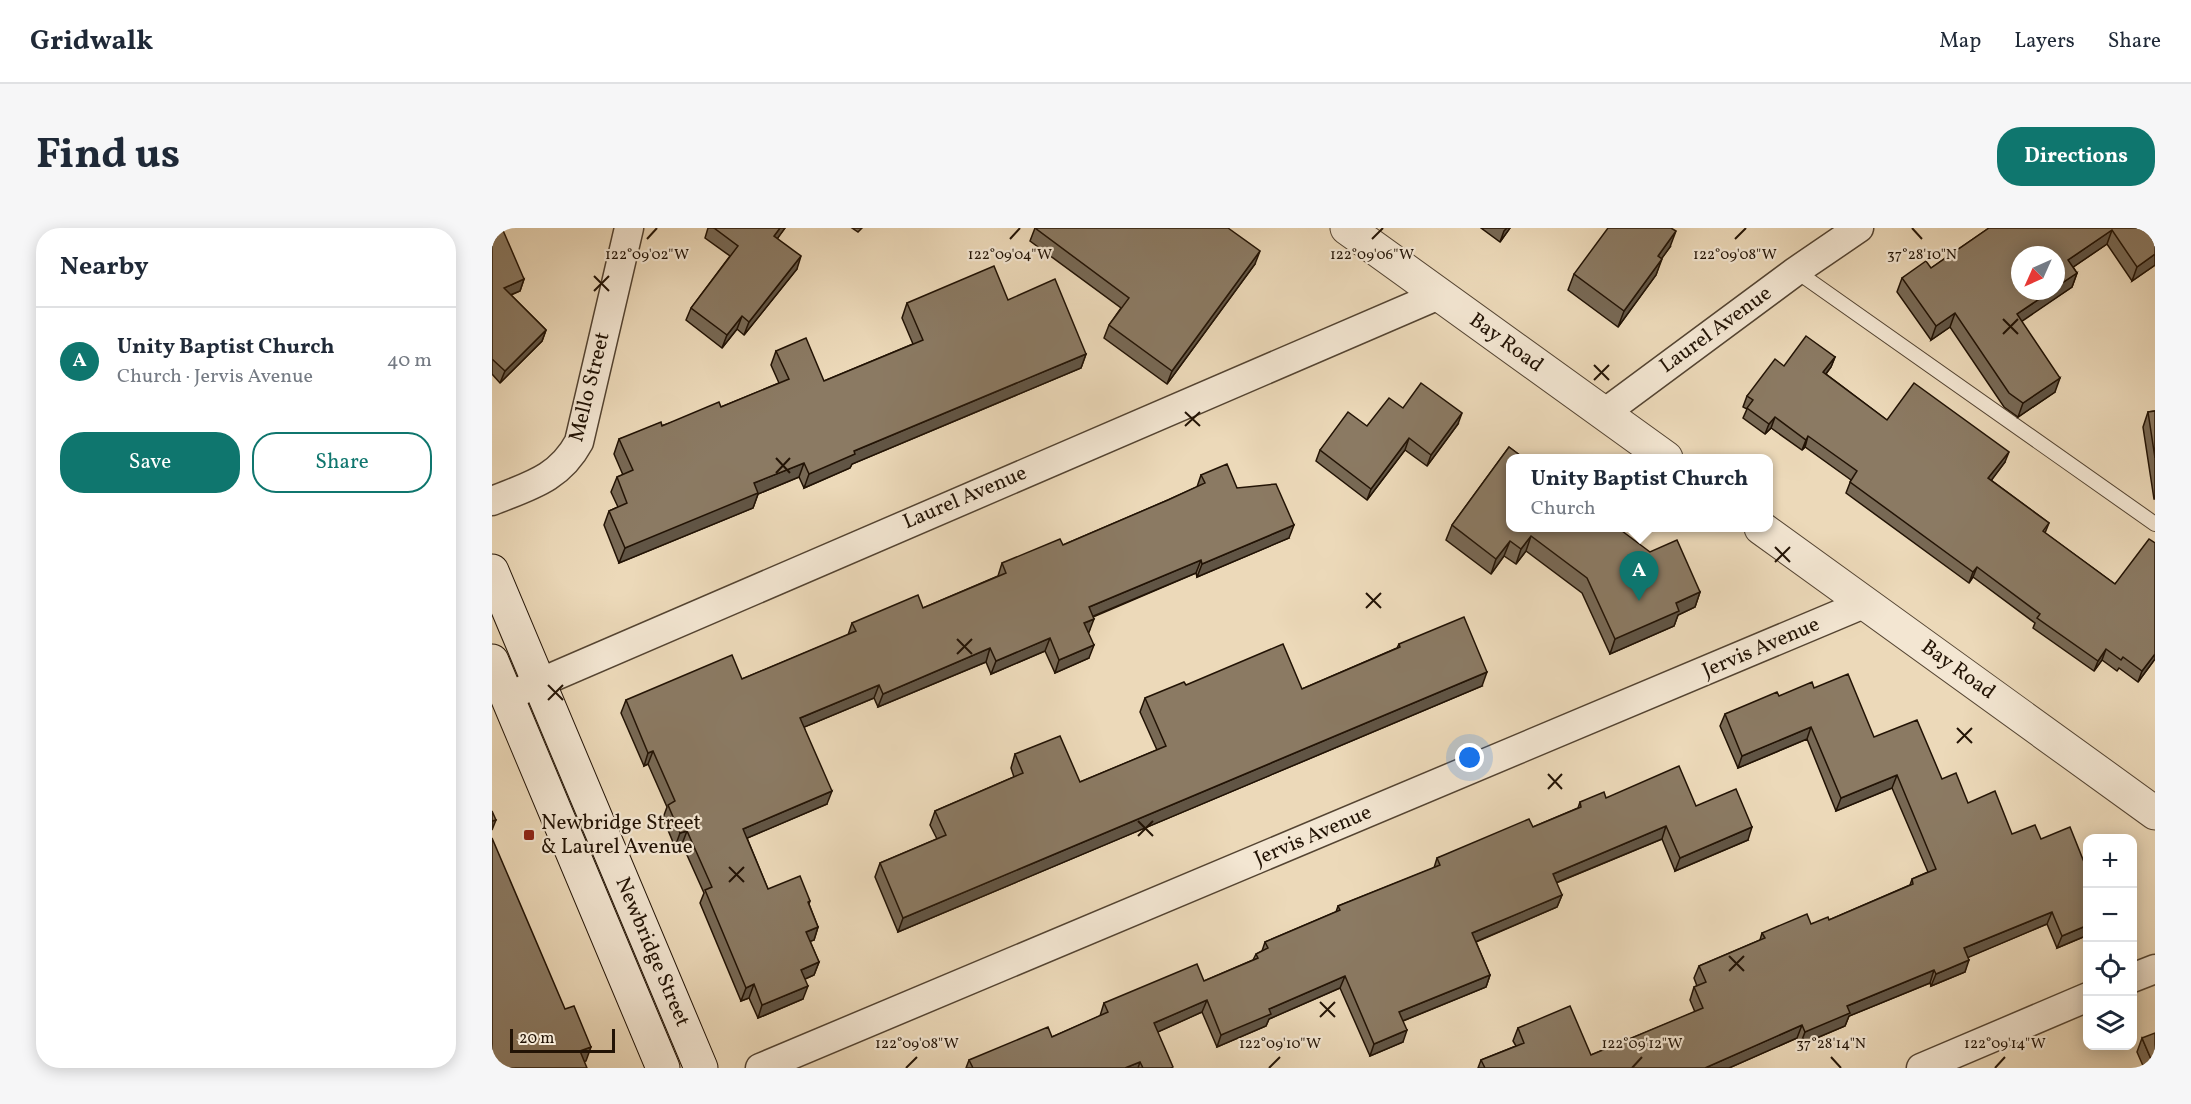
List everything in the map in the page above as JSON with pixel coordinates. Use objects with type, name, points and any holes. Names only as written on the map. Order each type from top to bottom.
[{"type":"main road","name":"Bay Road","points":[[1347,228],[1659,454]]},
{"type":"main road","name":"Bay Road","points":[[1767,532],[2155,813]]},
{"type":"main road","name":"Newbridge Street","points":[[492,571],[701,1068]]},
{"type":"main road","name":"Newbridge Street","points":[[492,661],[500,700],[663,1068]]},
{"type":"street","name":"Mello Street","points":[[492,501],[548,477],[567,462],[579,442],[629,228]]},
{"type":"street","name":"Laurel Avenue","points":[[1604,414],[1796,271],[1859,228]]},
{"type":"street","name":"Laurel Avenue","points":[[500,700],[1439,295]]},
{"type":"street","name":"Jervis Avenue","points":[[760,1068],[1866,603]]},
{"type":"street","points":[[2137,976],[2155,969]]},
{"type":"street","points":[[1920,1068],[2083,999]]},
{"type":"lane","points":[[1796,271],[2155,524]]},
{"type":"building","points":[[492,228],[502,228],[524,279],[504,288],[546,330],[505,371],[492,359]]},
{"type":"building","points":[[714,228],[780,228],[774,236],[801,256],[749,322],[742,316],[727,335],[691,308],[738,246]]},
{"type":"building","points":[[1035,228],[1228,228],[1260,251],[1172,371],[1109,325],[1129,298]]},
{"type":"building","points":[[1608,228],[1671,228],[1676,231],[1658,256],[1662,259],[1624,311],[1574,274]]},
{"type":"building","points":[[1989,228],[2155,228],[2155,254],[2137,267],[2112,230],[2068,260],[2077,273],[2065,281],[2065,246],[2011,246],[2011,300],[2038,300],[2017,314],[2060,378],[2023,403],[2009,393],[1955,313],[1936,326],[1902,278],[1926,261],[1931,268]]},
{"type":"building","points":[[994,266],[1008,300],[1055,279],[1086,354],[854,451],[855,454],[809,474],[804,463],[754,483],[758,493],[625,548],[609,511],[627,503],[617,477],[633,470],[619,439],[661,422],[662,426],[719,402],[721,407],[789,379],[776,351],[806,338],[824,381],[923,340],[907,303]]},
{"type":"building","points":[[1806,336],[1835,357],[1823,372],[1887,420],[1914,383],[2009,452],[1988,478],[2049,523],[2043,531],[2115,584],[2149,539],[2155,543],[2155,654],[2142,671],[2123,657],[2121,660],[2106,649],[2098,661],[2037,618],[2040,614],[1977,567],[1973,572],[1850,482],[1857,471],[1808,436],[1806,440],[1775,417],[1769,424],[1747,408],[1753,400],[1747,396],[1775,359],[1784,366]]},
{"type":"building","points":[[1421,383],[1462,413],[1431,455],[1409,438],[1371,489],[1320,450],[1348,412],[1367,426],[1389,398],[1403,408]]},
{"type":"building","points":[[2155,411],[2155,458],[2148,412]]},
{"type":"building","points":[[1509,447],[1518,454],[1506,454],[1506,532],[1623,532],[1650,552],[1677,540],[1700,592],[1676,603],[1679,611],[1615,639],[1587,578],[1531,536],[1521,549],[1510,541],[1496,559],[1452,525]]},
{"type":"building","points":[[1227,464],[1237,488],[1276,484],[1294,525],[1202,564],[1201,560],[1089,607],[1094,619],[1084,623],[1094,645],[1059,660],[1050,638],[996,661],[990,648],[883,694],[879,685],[800,718],[832,791],[743,829],[768,889],[800,876],[818,927],[806,932],[819,962],[801,970],[808,986],[762,1005],[754,984],[746,988],[705,890],[712,887],[687,831],[680,833],[668,805],[675,801],[653,751],[648,753],[626,700],[732,655],[742,679],[856,631],[852,623],[918,595],[923,608],[1006,573],[1002,563],[1060,539],[1063,545],[1205,483],[1201,475]]},
{"type":"building","points":[[1464,617],[1487,672],[903,918],[880,863],[946,835],[935,811],[1023,773],[1015,754],[1060,736],[1080,782],[1166,746],[1145,698],[1184,682],[1186,685],[1283,644],[1302,689]]},
{"type":"building","points":[[1848,674],[1874,737],[1917,720],[1942,779],[1956,773],[1968,803],[1995,791],[2012,834],[2035,825],[2041,839],[2070,827],[2083,860],[2083,927],[2062,936],[2052,912],[1964,948],[1969,960],[1936,974],[1934,970],[1847,1006],[1850,1013],[1805,1032],[1802,1025],[1705,1068],[1485,1068],[1481,1060],[1524,1043],[1518,1028],[1570,1006],[1591,1055],[1703,1008],[1694,987],[1706,982],[1699,966],[1765,938],[1762,933],[1807,914],[1811,924],[1828,917],[1829,920],[1913,884],[1912,879],[1936,869],[1897,775],[1841,798],[1811,727],[1742,756],[1725,714],[1777,692],[1779,696],[1812,682],[1814,688]]},
{"type":"building","points":[[1679,766],[1696,806],[1736,789],[1752,827],[1680,858],[1666,826],[1553,874],[1562,895],[1472,933],[1490,975],[1399,1012],[1407,1030],[1374,1044],[1345,976],[1269,1009],[1271,1014],[1221,1035],[1207,1000],[1154,1023],[1173,1067],[1171,1068],[1143,1068],[1140,1062],[1125,1068],[973,1068],[969,1060],[1048,1027],[1052,1037],[1108,1012],[1104,1003],[1197,964],[1204,981],[1258,958],[1256,954],[1268,948],[1265,942],[1340,910],[1338,906],[1440,865],[1437,858],[1529,819],[1533,827],[1581,807],[1580,802],[1604,792],[1606,798]]},
{"type":"building","points":[[492,838],[565,1009],[574,1006],[591,1047],[580,1051],[587,1068],[492,1068]]},
{"type":"building","points":[[2155,1033],[2155,1066],[2154,1066],[2142,1038]]},
{"type":"place","name":"Unity Baptist Church","points":[[1639,601]]},
{"type":"place","name":"Newbridge Street & Laurel Avenue","points":[[529,835]]}]
